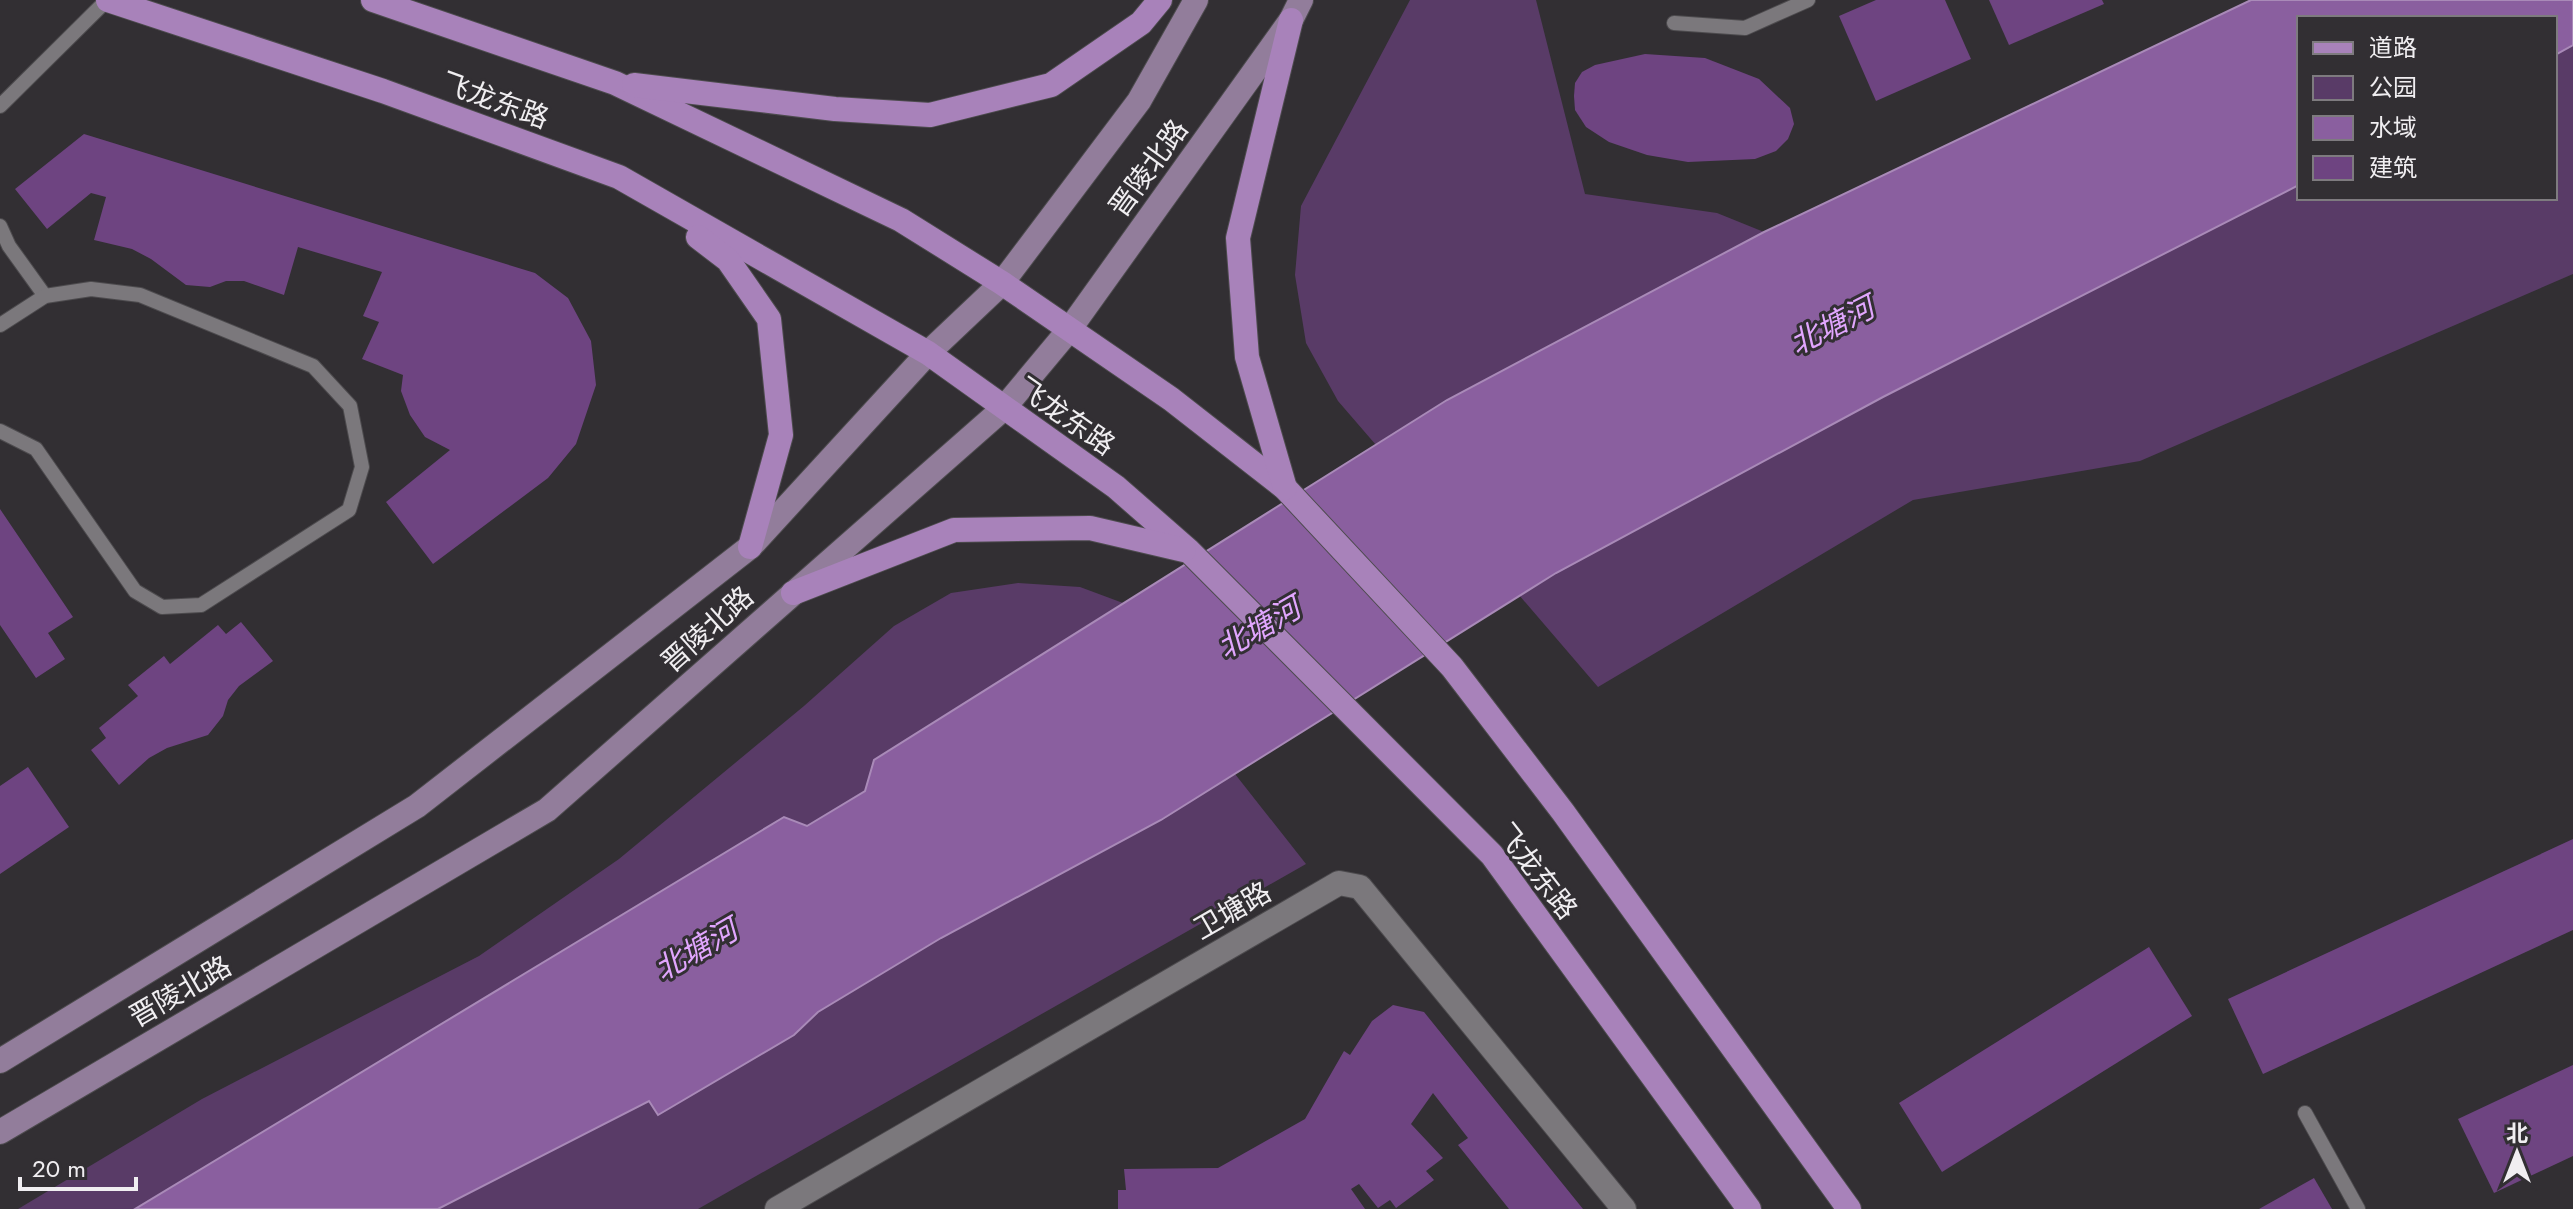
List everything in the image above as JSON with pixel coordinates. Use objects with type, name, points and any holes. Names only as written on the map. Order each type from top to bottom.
[{"type":"main road","name":"飞龙东路","points":[[107,0],[383,91],[619,177],[928,353],[1116,487],[1188,550],[1492,855],[1749,1209]]},
{"type":"main road","name":"飞龙东路","points":[[373,0],[615,83],[901,220],[1002,283],[1171,399],[1285,488],[1452,667],[1563,812],[1849,1209]]},
{"type":"main road","points":[[615,83],[835,109],[930,115],[1051,85],[1141,23],[1160,0]]},
{"type":"main road","name":"晋陵北路","points":[[0,1061],[417,806],[750,547],[928,353],[1002,283],[1139,101],[1196,0]]},
{"type":"main road","points":[[1285,488],[1247,357],[1238,238],[1296,10]]},
{"type":"main road","name":"晋陵北路","points":[[0,1132],[547,810],[1004,408],[1069,330],[1296,10]]},
{"type":"main road","points":[[619,177],[728,260],[769,319],[781,435],[750,547]]},
{"type":"main road","points":[[793,593],[954,530],[1090,528],[1188,550]]},
{"type":"street","name":"卫塘路","points":[[777,1209],[1339,883],[1360,887],[1624,1209]]},
{"type":"lane","points":[[0,106],[107,0]]},
{"type":"lane","points":[[1674,23],[1745,28],[1808,0]]},
{"type":"lane","points":[[0,226],[9,246],[45,296]]},
{"type":"lane","points":[[0,325],[45,296],[91,289],[140,295],[313,366],[350,406],[362,467],[349,510],[201,605],[162,607],[135,591],[36,449],[0,431]]},
{"type":"lane","points":[[2305,1113],[2358,1209]]},
{"type":"green space","points":[[1410,0],[1536,0],[1585,194],[1717,213],[1764,232],[1447,400],[1376,445],[1338,401],[1306,343],[1295,275],[1301,206]]},
{"type":"green space","points":[[2573,45],[2573,274],[2140,461],[1913,500],[1598,687],[1519,595],[1883,397],[2297,186],[2297,200],[2557,200],[2557,54]]},
{"type":"green space","points":[[1018,583],[1080,587],[1123,603],[875,760],[865,791],[807,826],[784,817],[135,1209],[18,1209],[202,1099],[479,956],[619,859],[804,706],[894,626],[951,593]]},
{"type":"green space","points":[[1235,774],[1306,864],[698,1209],[438,1209],[649,1101],[659,1114],[794,1035],[818,1012],[941,938],[1161,820]]},
{"type":"water","name":"北塘河","points":[[2251,0],[2573,0],[2573,45],[2557,54],[2557,16],[2297,16],[2297,186],[1883,397],[1556,573],[1161,820],[941,938],[818,1012],[794,1035],[658,1115],[649,1101],[438,1209],[135,1209],[784,817],[807,826],[865,791],[874,760],[1447,400],[1764,232]]},
{"type":"building","points":[[1876,0],[1945,0],[1971,59],[1876,101],[1839,16]]},
{"type":"building","points":[[1989,0],[2102,0],[2104,4],[2009,45]]},
{"type":"building","points":[[1645,54],[1705,58],[1759,79],[1790,108],[1794,124],[1788,139],[1776,151],[1755,159],[1688,162],[1647,155],[1609,142],[1586,127],[1575,110],[1575,83],[1582,72],[1595,65]]},
{"type":"building","points":[[84,134],[535,273],[568,298],[591,341],[596,385],[576,444],[548,478],[433,564],[386,502],[450,450],[425,437],[410,415],[401,391],[403,375],[362,359],[379,322],[363,316],[382,272],[298,247],[284,295],[244,281],[226,281],[210,287],[186,285],[132,249],[94,240],[106,197],[91,193],[47,229],[15,189]]},
{"type":"building","points":[[0,509],[73,617],[48,633],[65,659],[36,678],[0,625]]},
{"type":"building","points":[[241,622],[273,661],[239,686],[228,700],[223,716],[208,735],[167,748],[149,758],[119,785],[91,750],[106,738],[99,728],[138,696],[128,685],[164,656],[170,664],[218,625],[226,634]]},
{"type":"building","points":[[28,767],[69,827],[0,874],[0,786]]},
{"type":"building","points":[[2573,839],[2573,930],[2263,1074],[2228,999]]},
{"type":"building","points":[[2149,947],[2192,1016],[1942,1172],[1899,1103]]},
{"type":"building","points":[[1393,1005],[1424,1012],[1583,1209],[1509,1209],[1458,1145],[1468,1138],[1433,1093],[1411,1124],[1443,1158],[1426,1171],[1434,1180],[1396,1208],[1390,1200],[1378,1208],[1359,1184],[1351,1189],[1365,1209],[1118,1209],[1118,1190],[1126,1190],[1124,1169],[1218,1168],[1305,1119],[1344,1051],[1350,1055],[1372,1021]]},
{"type":"building","points":[[2573,1065],[2573,1156],[2494,1193],[2458,1119]]},
{"type":"building","points":[[2314,1178],[2332,1209],[2259,1209]]}]
